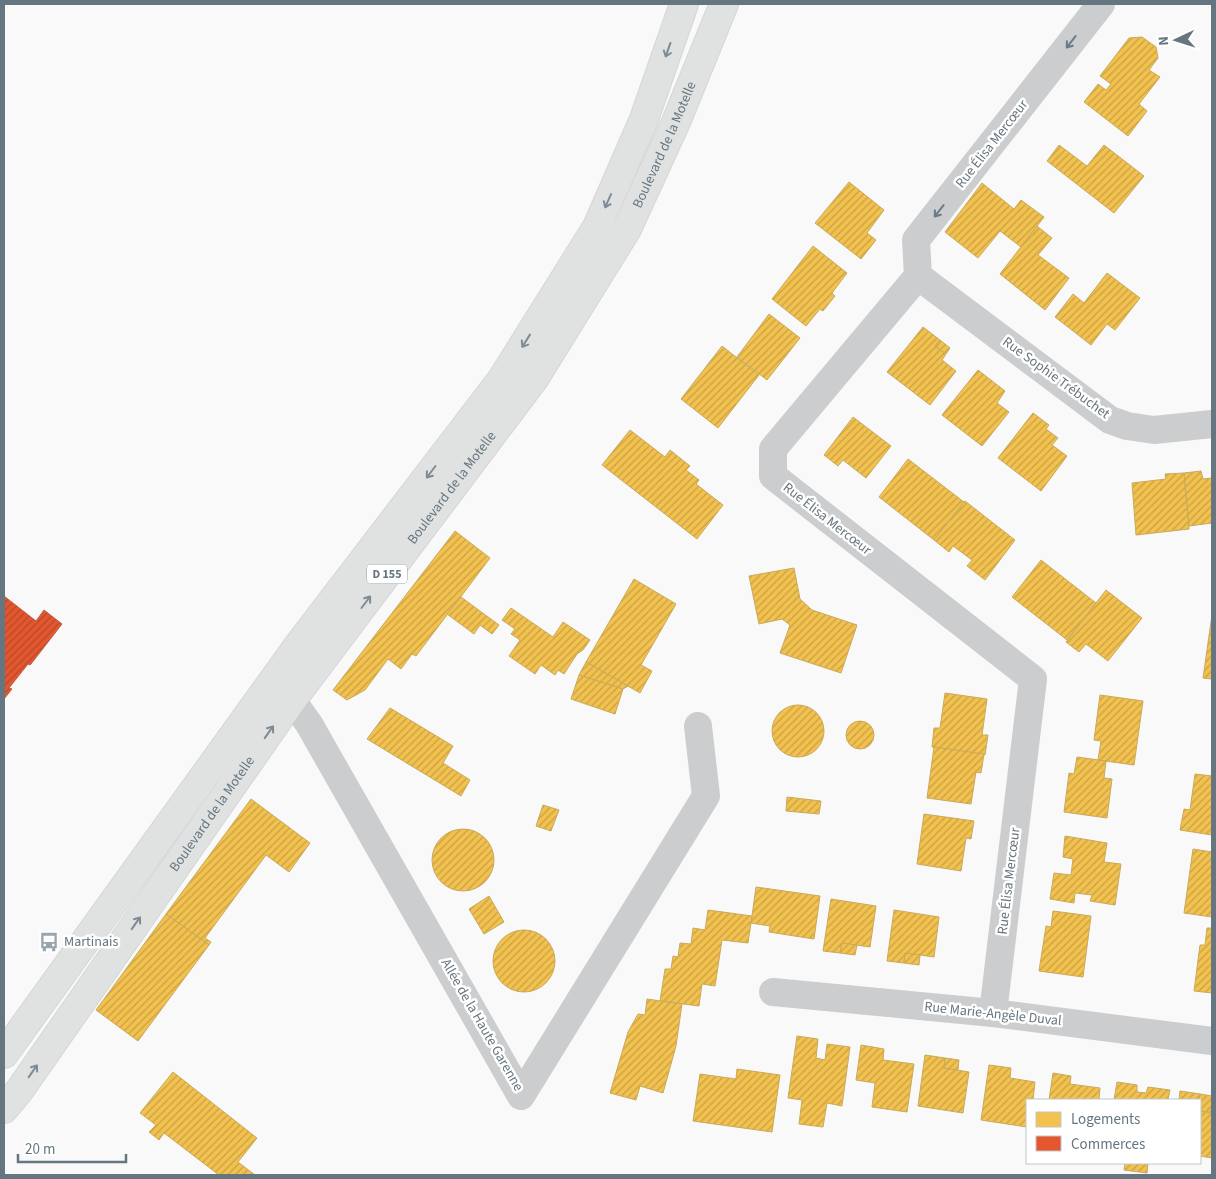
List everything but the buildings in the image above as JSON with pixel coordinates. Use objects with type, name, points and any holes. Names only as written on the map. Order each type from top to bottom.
[{"type":"main road","name":"Boulevard de la Motelle","points":[[4,1054],[300,643],[502,379],[597,227],[644,119],[684,4]]},
{"type":"main road","name":"Boulevard de la Motelle","points":[[4,1109],[25,1083],[292,700],[534,379],[627,229],[676,122],[724,4]]},
{"type":"street","name":"Rue Élisa Mercœur","points":[[993,1013],[1033,680],[773,476],[773,449],[918,276],[916,240],[1102,4]]},
{"type":"street","name":"Rue Sophie Trébuchet","points":[[918,276],[1110,420],[1127,426],[1154,430],[1212,424]]},
{"type":"street","name":"Allée de la Haute Garenne","points":[[284,666],[292,700],[314,732],[521,1096],[706,796],[698,726]]},
{"type":"street","name":"Rue Marie-Angèle Duval","points":[[773,992],[993,1013],[1212,1041]]},
{"type":"place","name":"Martinais","points":[[49,942]]}]
